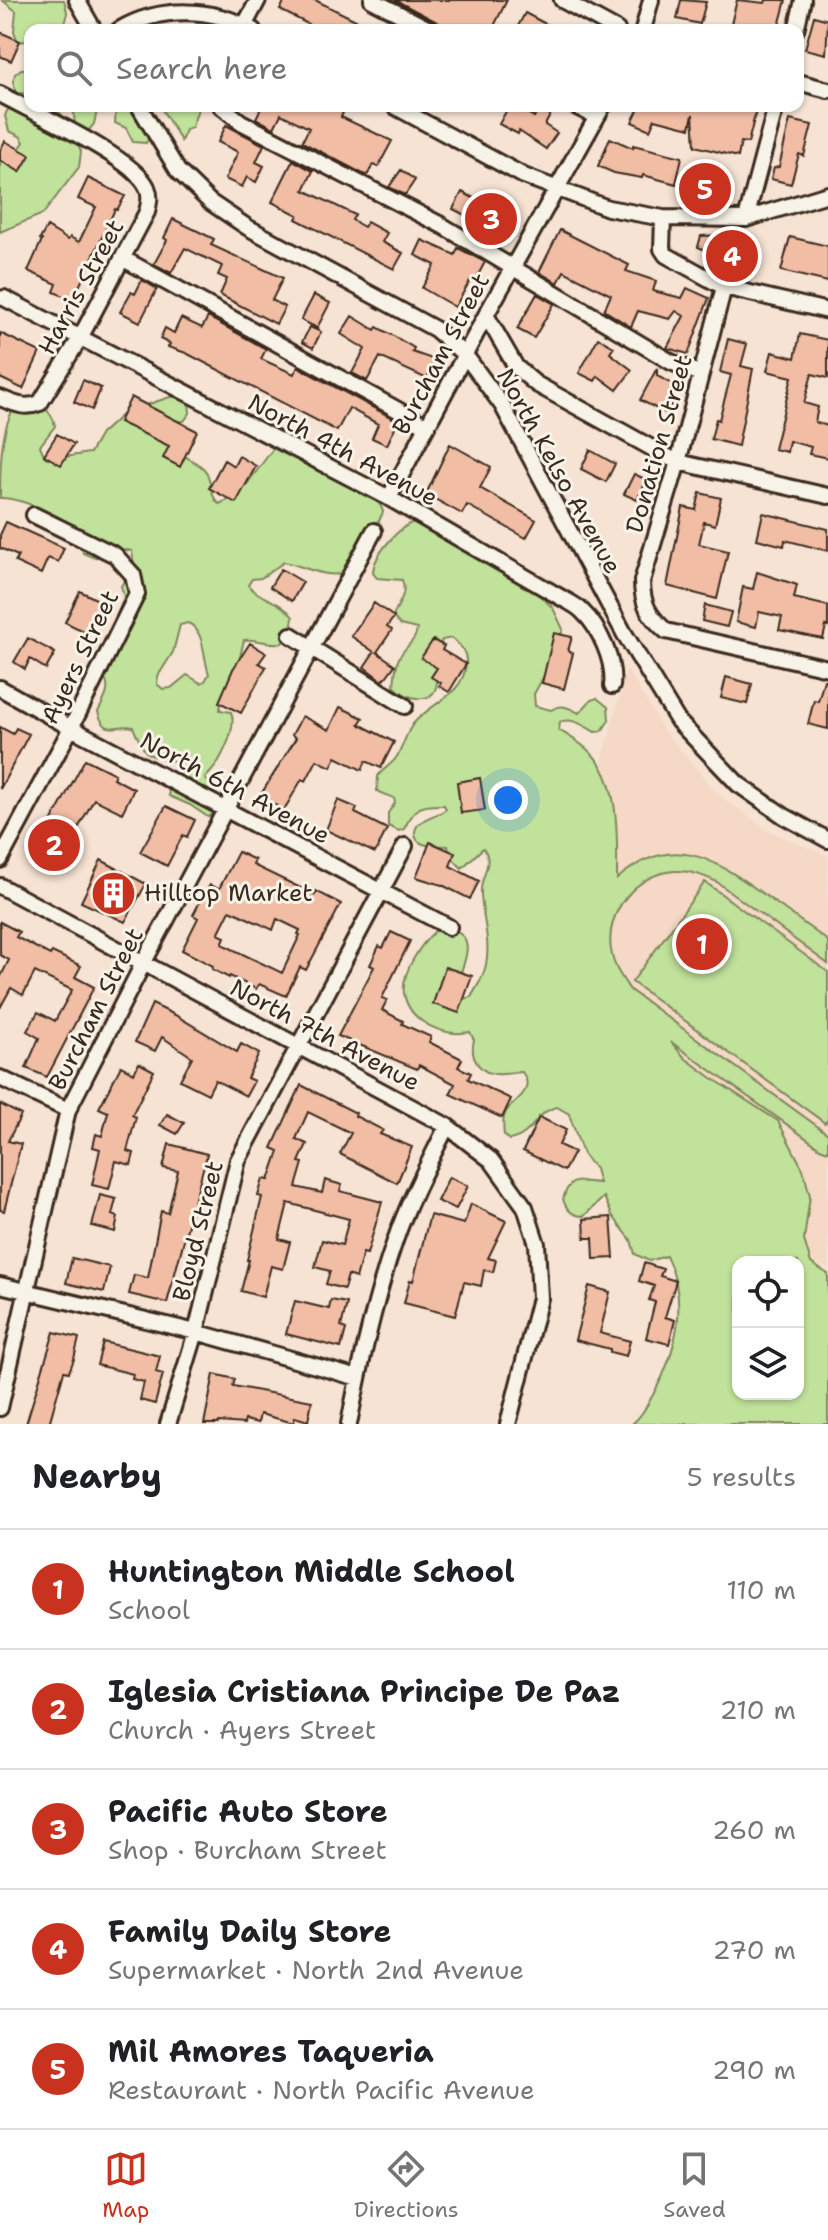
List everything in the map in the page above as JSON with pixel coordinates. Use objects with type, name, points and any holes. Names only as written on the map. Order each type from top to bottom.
[{"type":"street","points":[[77,0],[91,24]]},
{"type":"street","points":[[248,24],[258,0]]},
{"type":"street","points":[[372,0],[419,24]]},
{"type":"street","points":[[562,0],[606,24]]},
{"type":"street","points":[[645,24],[651,0]]},
{"type":"street","points":[[797,24],[803,0]]},
{"type":"street","points":[[132,24],[149,16],[190,12],[217,16],[236,24]]},
{"type":"street","points":[[804,84],[828,90]]},
{"type":"street","name":"Harris Street","points":[[0,94],[24,107]]},
{"type":"street","name":"Harris Street","points":[[0,398],[20,406],[30,407],[40,403],[80,338],[147,212],[150,199],[140,177],[110,154],[33,112]]},
{"type":"street","name":"North Kelso Avenue","points":[[143,112],[178,171],[210,202],[247,227],[435,329],[465,355],[502,405],[624,633],[678,721],[738,784],[784,816],[828,840]]},
{"type":"street","points":[[228,112],[241,122],[443,226],[512,270],[671,362],[701,374]]},
{"type":"street","points":[[405,112],[524,176],[608,208],[663,218],[746,219],[828,194]]},
{"type":"street","name":"Burcham Street","points":[[389,498],[486,315],[600,112]]},
{"type":"street","points":[[746,219],[774,112]]},
{"type":"street","points":[[663,218],[662,249],[666,255],[724,287],[828,311]]},
{"type":"street","points":[[122,258],[427,426]]},
{"type":"street","name":"Donation Street","points":[[724,287],[678,462],[642,581],[642,597],[647,612],[666,631],[828,668]]},
{"type":"street","name":"North 4th Avenue","points":[[4,298],[389,498],[582,611],[612,665],[612,686]]},
{"type":"street","points":[[486,315],[516,367],[536,384],[678,462],[828,496]]},
{"type":"street","name":"Ayers Street","points":[[0,860],[71,728],[137,594],[133,575],[115,555],[34,515]]},
{"type":"street","name":"Burcham Street","points":[[0,1408],[68,1110],[374,531]]},
{"type":"street","points":[[291,635],[405,706]]},
{"type":"street","name":"North 6th Avenue","points":[[0,688],[449,927]]},
{"type":"street","name":"Bloyd Street","points":[[168,1424],[196,1332],[238,1160],[405,846]]},
{"type":"street","name":"North 7th Avenue","points":[[0,886],[447,1126],[491,1160],[525,1207],[537,1244],[540,1298],[508,1424]]},
{"type":"street","points":[[0,1078],[68,1110]]},
{"type":"street","points":[[349,1424],[395,1239],[447,1126]]},
{"type":"street","points":[[0,1285],[196,1332],[358,1378]]},
{"type":"shaded area","points":[[627,669],[664,731],[719,795],[769,831],[828,856],[828,1269],[811,1263],[785,1188],[603,1014],[586,821]]},
{"type":"green space","points":[[2,0],[64,0],[67,13],[64,24],[24,24],[24,41],[18,42],[14,31],[16,11]]},
{"type":"green space","points":[[24,69],[24,94],[16,93],[13,81]]},
{"type":"green space","points":[[22,99],[24,112],[59,112],[62,115],[76,136],[81,152],[79,167],[43,214],[0,232],[0,150],[15,155],[24,142],[20,136],[9,131],[5,116],[14,103]]},
{"type":"green space","points":[[74,112],[97,112],[89,130],[85,132],[75,125]]},
{"type":"green space","points":[[116,112],[148,112],[153,131],[146,143],[133,142],[126,128],[115,123]]},
{"type":"green space","points":[[164,112],[197,112],[192,127],[186,130],[181,141]]},
{"type":"green space","points":[[170,397],[181,397],[189,402],[190,413],[184,421],[176,422],[171,448],[204,469],[219,504],[239,495],[278,442],[354,483],[379,503],[383,512],[371,539],[342,574],[320,573],[284,562],[261,578],[252,579],[248,585],[288,611],[293,617],[291,631],[282,643],[244,640],[238,665],[222,697],[220,710],[231,712],[230,737],[205,778],[217,796],[215,814],[208,817],[169,796],[168,787],[181,773],[178,762],[148,754],[133,727],[108,727],[98,712],[105,699],[107,690],[104,677],[115,621],[124,597],[121,586],[134,566],[132,551],[118,549],[94,558],[83,553],[79,534],[66,521],[31,505],[0,498],[5,431],[21,399],[38,403],[54,420],[55,426],[40,446],[45,457],[49,458],[90,453],[101,434],[125,412]],"holes":[[[188,623],[201,638],[209,674],[201,683],[187,675],[171,688],[163,689],[157,684],[158,676],[173,652],[180,625]]]},
{"type":"green space","points":[[418,521],[528,584],[553,608],[563,629],[550,665],[534,694],[535,706],[551,710],[565,707],[579,713],[597,698],[608,707],[609,720],[602,731],[595,732],[569,721],[560,722],[559,730],[590,752],[607,779],[615,812],[617,879],[655,856],[673,853],[691,855],[708,860],[744,880],[828,941],[828,964],[717,882],[681,871],[661,873],[636,887],[618,909],[610,936],[618,972],[630,990],[828,1134],[828,1151],[671,1042],[685,1058],[712,1078],[778,1121],[803,1169],[810,1196],[804,1240],[811,1263],[828,1274],[828,1424],[632,1424],[654,1393],[674,1343],[677,1290],[666,1256],[649,1261],[635,1254],[631,1240],[612,1215],[604,1197],[584,1216],[570,1212],[563,1199],[572,1183],[599,1183],[595,1169],[583,1154],[569,1114],[557,1107],[549,1110],[524,1134],[509,1140],[504,1135],[504,1118],[526,1088],[526,1078],[522,1072],[495,1074],[483,1069],[475,1060],[474,1040],[470,1032],[449,1032],[429,1026],[407,1003],[404,985],[409,968],[418,951],[435,931],[461,934],[466,941],[465,960],[452,993],[457,1001],[471,997],[477,987],[485,968],[488,948],[481,897],[487,863],[483,848],[462,868],[450,856],[448,846],[422,844],[416,837],[418,825],[444,811],[444,805],[419,808],[404,829],[399,831],[388,826],[388,813],[395,803],[394,798],[377,791],[378,776],[396,758],[413,724],[452,692],[459,684],[466,665],[464,653],[458,644],[452,638],[442,640],[437,657],[436,686],[431,696],[410,697],[394,686],[399,658],[417,629],[400,625],[393,617],[403,595],[402,580],[377,578],[373,573],[382,550],[403,528]]},
{"type":"green space","points":[[705,882],[828,972],[828,1119],[825,1123],[632,982]]},
{"type":"building","points":[[285,0],[315,0],[364,24],[308,24],[280,10]]},
{"type":"building","points":[[395,0],[507,0],[495,24],[441,24]]},
{"type":"building","points":[[681,0],[706,2],[700,24],[677,19]]},
{"type":"building","points":[[737,0],[765,3],[766,0],[786,0],[780,24],[731,24]]},
{"type":"building","points":[[525,13],[546,24],[519,24]]},
{"type":"building","points":[[814,16],[828,20],[826,54],[805,49]]},
{"type":"building","points":[[0,32],[20,41],[11,61],[0,56]]},
{"type":"building","points":[[259,112],[343,112],[341,117],[392,141],[378,167],[373,165],[367,176],[302,142],[309,128],[281,114],[274,128],[256,118]]},
{"type":"building","points":[[506,112],[526,112],[534,117],[537,112],[552,112],[545,125],[557,133],[546,149],[519,131],[518,134],[499,124]]},
{"type":"building","points":[[637,112],[756,112],[748,143],[741,142],[738,157],[695,146],[693,114],[690,128],[655,119],[650,130],[632,122]]},
{"type":"building","points":[[790,120],[812,125],[804,156],[799,154],[791,184],[771,179],[774,168],[779,167]]},
{"type":"building","points":[[226,125],[264,145],[256,162],[264,166],[256,182],[247,177],[242,187],[225,179],[238,152],[218,142]]},
{"type":"building","points":[[610,138],[633,148],[633,145],[682,157],[676,184],[643,175],[642,178],[614,173],[598,166]]},
{"type":"building","points":[[5,141],[30,155],[20,172],[0,160],[0,150]]},
{"type":"building","points":[[293,160],[313,171],[304,190],[355,215],[352,220],[364,227],[367,222],[387,233],[382,242],[403,253],[394,269],[296,219],[298,215],[272,202]]},
{"type":"building","points":[[401,170],[415,180],[405,195],[389,187]]},
{"type":"building","points":[[714,170],[715,197],[697,198],[696,171]]},
{"type":"building","points":[[88,178],[125,196],[115,209],[73,300],[54,292],[57,284],[28,271],[47,227],[68,240],[70,237],[79,242],[96,207],[78,199]]},
{"type":"building","points":[[462,192],[510,217],[497,242],[472,230],[477,221],[453,209]]},
{"type":"building","points":[[173,219],[214,239],[211,245],[283,278],[272,300],[285,307],[276,324],[220,295],[227,279],[218,275],[222,266],[185,248],[171,273],[154,264],[167,240],[164,238]]},
{"type":"building","points":[[560,230],[629,265],[626,271],[656,281],[653,291],[682,298],[687,288],[709,298],[688,354],[667,348],[684,316],[676,311],[670,319],[638,311],[631,327],[604,310],[611,295],[564,271],[558,283],[539,272]]},
{"type":"building","points":[[751,234],[742,266],[698,247],[701,236]]},
{"type":"building","points":[[790,237],[828,246],[828,282],[781,271]]},
{"type":"building","points":[[422,240],[455,255],[458,248],[485,262],[455,307],[422,288],[435,265],[415,255]]},
{"type":"building","points":[[142,280],[157,289],[140,322],[120,312]]},
{"type":"building","points":[[537,294],[554,304],[534,338],[517,329]]},
{"type":"building","points":[[314,295],[330,303],[317,328],[301,320]]},
{"type":"building","points":[[352,316],[414,348],[412,352],[435,360],[427,379],[380,357],[367,381],[352,373],[365,349],[341,334]]},
{"type":"building","points":[[208,317],[266,349],[261,359],[294,374],[298,367],[398,421],[387,445],[372,438],[378,424],[349,408],[337,431],[186,353],[168,347],[170,344],[160,339],[165,328],[174,333],[181,318],[202,328]]},
{"type":"building","points":[[310,327],[321,332],[313,348],[302,342]]},
{"type":"building","points":[[0,333],[40,352],[23,389],[0,378]]},
{"type":"building","points":[[800,334],[828,340],[828,378],[812,374],[804,403],[818,407],[815,422],[828,426],[828,458],[809,454],[811,447],[789,441],[787,452],[774,449],[792,377],[767,371],[772,352],[795,358]]},
{"type":"building","points":[[598,338],[614,347],[610,353],[632,370],[617,390],[598,376],[595,381],[579,373]]},
{"type":"building","points":[[728,339],[747,344],[741,366],[753,369],[738,446],[711,439],[731,375],[720,372]]},
{"type":"building","points":[[657,368],[657,376],[680,388],[667,414],[640,400]]},
{"type":"building","points":[[83,380],[101,388],[92,410],[74,402]]},
{"type":"building","points":[[131,397],[197,431],[180,467],[163,458],[169,446],[119,422]]},
{"type":"building","points":[[57,434],[74,444],[61,465],[44,455]]},
{"type":"building","points":[[450,444],[491,467],[480,488],[536,520],[526,538],[467,505],[462,514],[426,494]]},
{"type":"building","points":[[590,450],[615,464],[606,482],[581,469]]},
{"type":"building","points":[[239,456],[256,466],[236,503],[209,488],[224,460],[234,466]]},
{"type":"building","points":[[634,474],[647,480],[637,500],[624,494]]},
{"type":"building","points":[[700,493],[721,498],[715,525],[704,522],[699,544],[728,551],[717,599],[667,586],[683,507],[696,510]]},
{"type":"building","points":[[763,513],[828,529],[828,551],[785,540],[784,546],[757,539]]},
{"type":"building","points":[[6,522],[64,548],[58,562],[48,558],[41,574],[15,562],[18,556],[0,548],[0,535]]},
{"type":"building","points":[[281,569],[303,582],[292,601],[270,587]]},
{"type":"building","points":[[757,572],[797,585],[794,598],[828,606],[828,627],[823,639],[779,630],[782,617],[759,612],[756,627],[736,622],[743,587],[753,589]]},
{"type":"building","points":[[80,591],[102,602],[87,633],[65,622]]},
{"type":"building","points":[[374,603],[394,617],[387,627],[392,630],[377,652],[395,665],[383,681],[364,667],[374,652],[351,636]]},
{"type":"building","points":[[705,605],[731,612],[727,627],[702,621]]},
{"type":"building","points":[[554,633],[572,637],[568,651],[573,653],[564,689],[542,683]]},
{"type":"building","points":[[28,638],[55,653],[46,669],[30,659],[25,669],[14,662]]},
{"type":"building","points":[[433,640],[444,646],[442,650],[466,664],[449,692],[431,677],[437,668],[421,658]]},
{"type":"building","points":[[250,643],[266,653],[259,663],[266,667],[241,713],[219,702],[233,669]]},
{"type":"building","points":[[726,677],[752,684],[747,704],[721,698]]},
{"type":"building","points":[[824,680],[828,681],[828,729],[808,724],[814,700],[818,701]]},
{"type":"building","points":[[340,707],[363,718],[359,724],[394,742],[381,768],[366,761],[362,770],[336,757],[331,767],[317,760],[284,810],[260,796],[296,738],[292,735],[302,716],[329,730]]},
{"type":"building","points":[[0,727],[13,734],[16,728],[29,734],[0,789]]},
{"type":"building","points":[[85,759],[115,774],[113,778],[134,789],[122,813],[94,799],[56,869],[32,858]]},
{"type":"building","points":[[480,778],[485,810],[461,813],[457,782]]},
{"type":"building","points":[[338,800],[357,808],[355,813],[387,829],[375,853],[326,830]]},
{"type":"building","points":[[166,806],[195,820],[187,837],[183,835],[167,866],[140,852]]},
{"type":"building","points":[[430,842],[455,853],[450,866],[479,881],[470,899],[442,885],[416,877]]},
{"type":"building","points":[[238,852],[255,860],[253,865],[341,904],[306,970],[300,967],[286,996],[259,984],[256,989],[229,978],[182,950],[198,918],[193,915],[202,898],[210,885],[219,889]],"holes":[[[230,910],[273,930],[277,919],[300,930],[282,973],[222,944],[225,937],[218,934]]]},
{"type":"building","name":"Hilltop Market","points":[[101,860],[146,884],[125,922],[81,902]]},
{"type":"building","points":[[0,922],[19,932],[16,937],[50,955],[52,952],[81,966],[75,977],[94,987],[47,1077],[26,1068],[39,1038],[27,1031],[38,1012],[55,1021],[72,990],[35,972],[23,995],[11,988],[0,1008],[0,978],[9,960],[0,955]]},
{"type":"building","points":[[391,932],[410,941],[382,998],[387,1000],[382,1010],[403,1021],[402,1024],[431,1037],[429,1042],[462,1059],[458,1067],[471,1073],[468,1079],[511,1099],[502,1118],[450,1094],[455,1084],[419,1065],[417,1069],[338,1036],[374,967],[370,965],[379,946],[383,948]]},
{"type":"building","points":[[445,967],[472,976],[459,1013],[433,1004]]},
{"type":"building","points":[[152,1004],[237,1052],[241,1044],[259,1054],[247,1078],[254,1081],[246,1096],[215,1080],[208,1094],[180,1080],[192,1057],[162,1037],[155,1051],[135,1042]]},
{"type":"building","points":[[139,1063],[154,1071],[132,1115],[136,1117],[127,1151],[134,1153],[131,1165],[116,1161],[109,1189],[92,1185],[100,1149],[93,1147],[96,1134],[102,1136],[108,1112],[99,1108],[121,1066],[134,1073]]},
{"type":"building","points":[[301,1085],[356,1113],[355,1116],[383,1130],[380,1134],[412,1147],[397,1183],[340,1154],[351,1133],[308,1112],[296,1139],[307,1144],[299,1162],[303,1163],[296,1187],[322,1193],[325,1180],[342,1185],[340,1191],[382,1202],[367,1254],[363,1253],[356,1278],[348,1275],[344,1289],[326,1284],[330,1271],[315,1267],[322,1240],[342,1245],[349,1219],[288,1203],[279,1239],[290,1242],[283,1269],[271,1266],[263,1297],[241,1291],[262,1197],[258,1196],[263,1179],[269,1180],[279,1151],[272,1148]]},
{"type":"building","points":[[0,1104],[21,1115],[8,1141],[21,1144],[4,1211],[0,1210]]},
{"type":"building","points":[[167,1114],[184,1123],[177,1134],[160,1125]]},
{"type":"building","points":[[539,1117],[566,1130],[559,1145],[574,1152],[564,1171],[523,1151]]},
{"type":"building","points":[[169,1144],[207,1154],[167,1303],[129,1294],[134,1275],[148,1278],[161,1211],[168,1213],[178,1171],[163,1168]]},
{"type":"building","points":[[449,1177],[468,1186],[456,1209],[437,1201]]},
{"type":"building","points":[[100,1195],[116,1199],[112,1215],[118,1217],[115,1232],[92,1226]]},
{"type":"building","points":[[471,1204],[506,1221],[488,1258],[496,1260],[493,1272],[484,1270],[481,1286],[464,1282],[455,1316],[404,1303],[430,1215],[464,1224]]},
{"type":"building","points":[[611,1217],[614,1258],[594,1259],[593,1238],[585,1238],[584,1219]]},
{"type":"building","points":[[72,1258],[110,1267],[104,1292],[66,1283]]},
{"type":"building","points":[[644,1263],[663,1269],[660,1276],[676,1281],[665,1317],[675,1320],[669,1344],[646,1338],[655,1302],[649,1300],[654,1286],[639,1281]]},
{"type":"building","points":[[589,1286],[610,1292],[600,1333],[630,1341],[626,1356],[575,1340]]},
{"type":"building","points":[[331,1300],[347,1303],[341,1327],[346,1329],[341,1348],[286,1334],[295,1301],[329,1309]]},
{"type":"building","points":[[54,1332],[79,1338],[74,1359],[69,1372],[64,1371],[49,1424],[26,1424]]},
{"type":"building","points":[[103,1342],[160,1356],[156,1372],[163,1374],[155,1404],[140,1400],[144,1382],[132,1379],[133,1374],[97,1365]]},
{"type":"building","points":[[214,1374],[235,1379],[233,1386],[312,1401],[308,1421],[295,1417],[294,1423],[260,1414],[258,1423],[245,1420],[244,1424],[204,1424]]},
{"type":"place","name":"Mil Amores Taqueria","points":[[705,189]]},
{"type":"place","name":"Pacific Auto Store","points":[[491,219]]},
{"type":"place","name":"Family Daily Store","points":[[732,256]]},
{"type":"place","name":"Iglesia Cristiana Principe De Paz","points":[[54,845]]},
{"type":"place","name":"Hilltop Market","points":[[113,893]]},
{"type":"place","name":"Huntington Middle School","points":[[702,944]]}]
